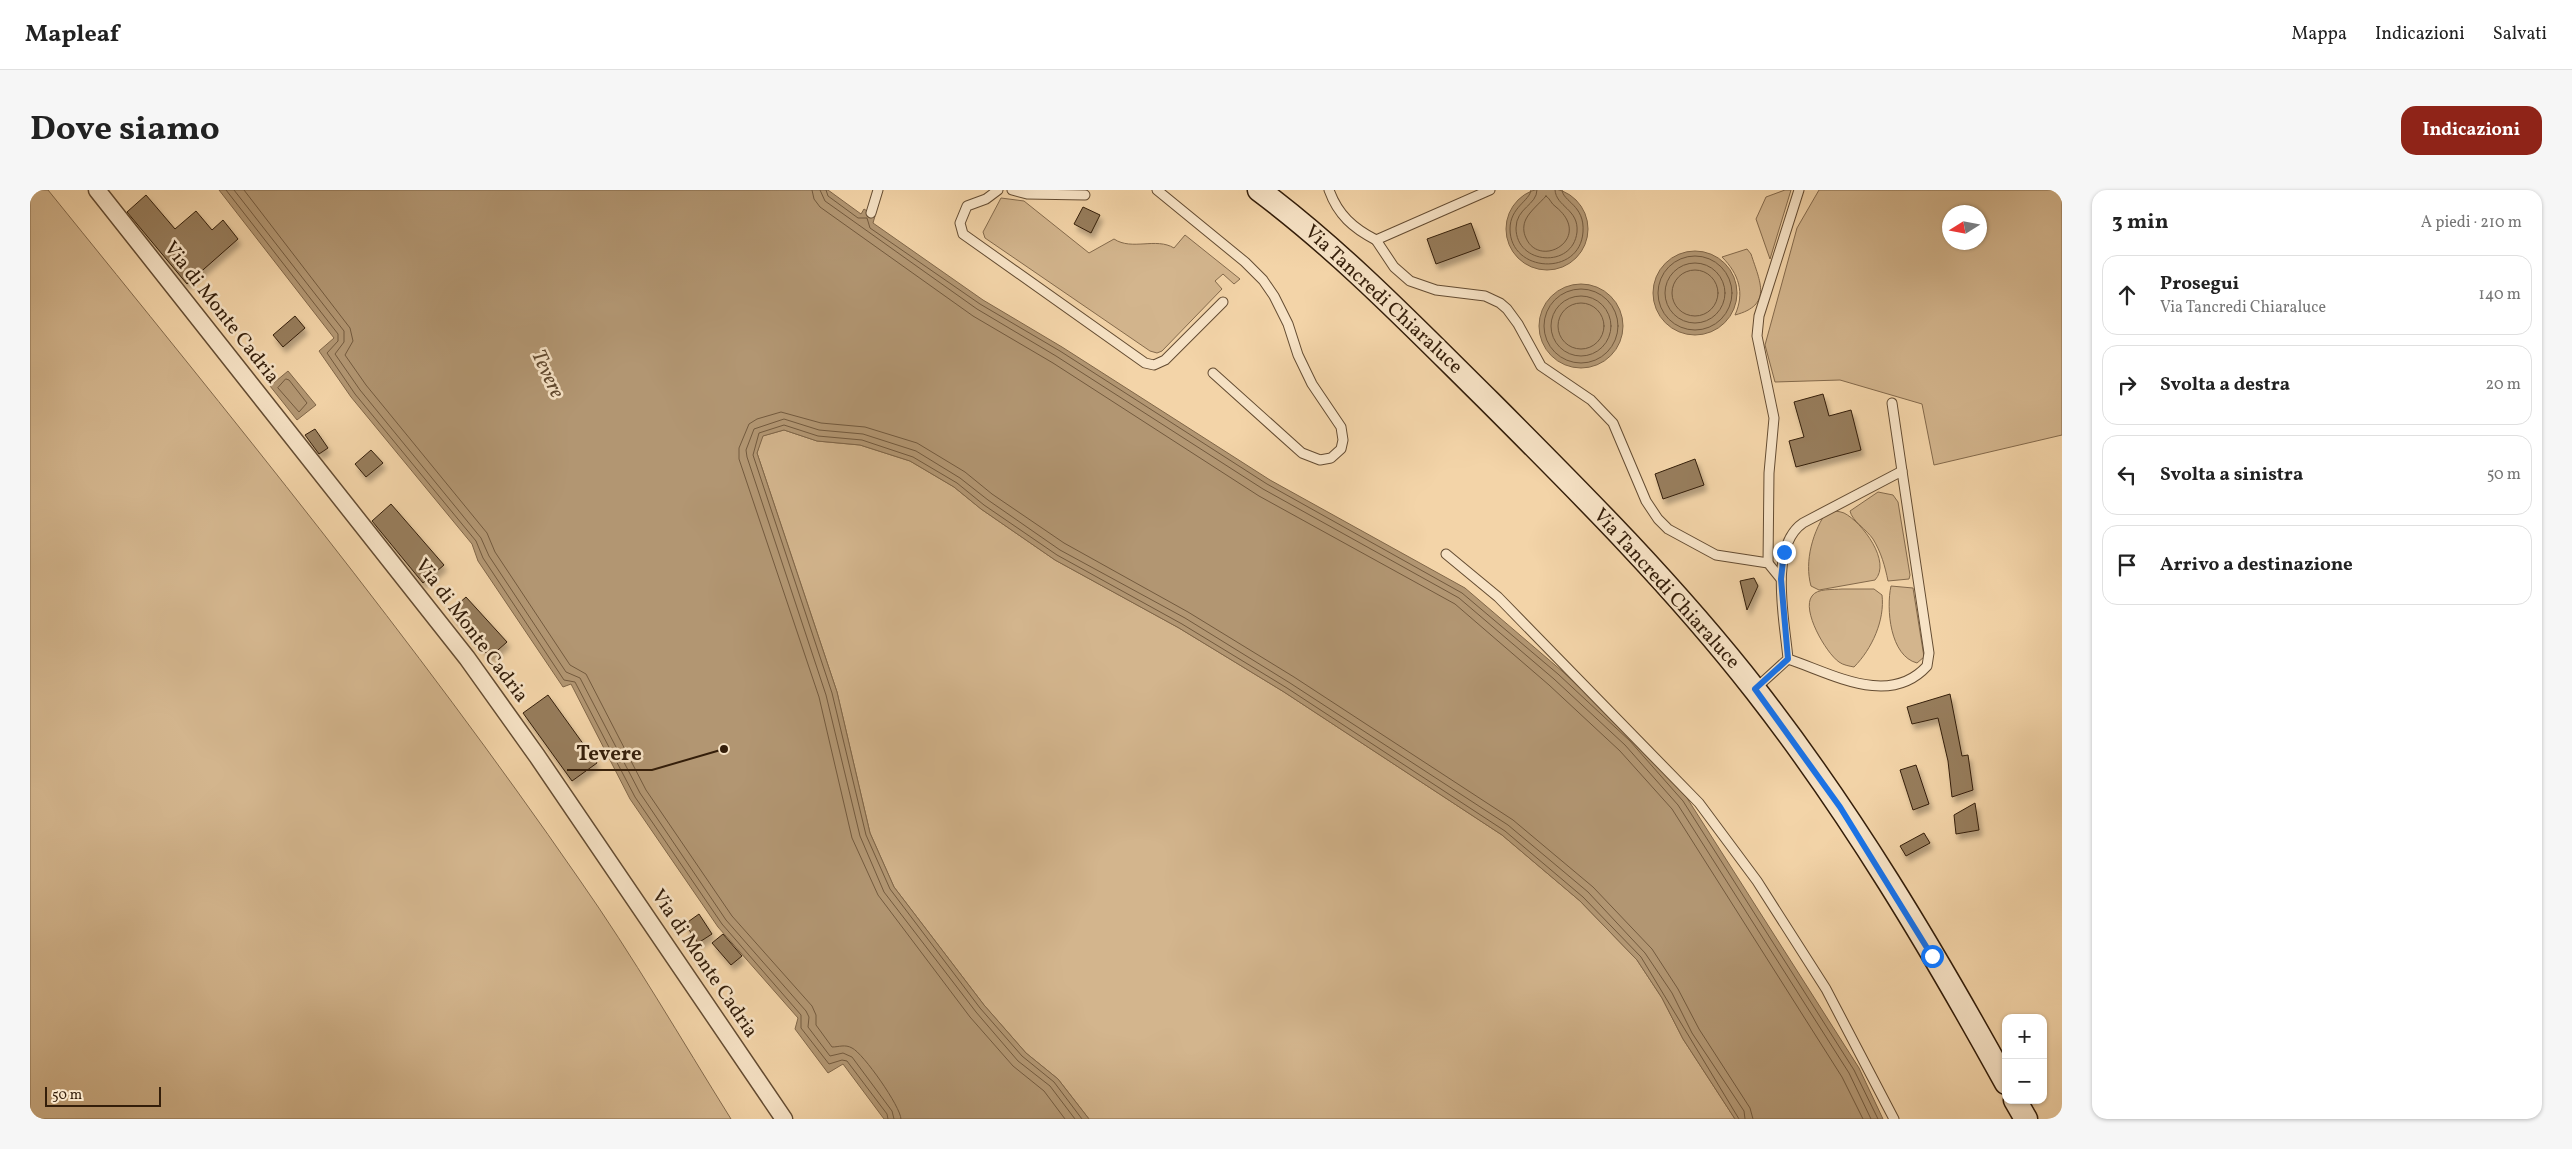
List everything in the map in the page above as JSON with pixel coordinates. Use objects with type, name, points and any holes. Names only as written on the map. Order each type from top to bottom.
[{"type":"street","name":"Via di Monte Cadria","points":[[97,190],[467,658],[528,743],[784,1119]]},
{"type":"street","name":"Via Tancredi Chiaraluce","points":[[1259,190],[1353,269],[1533,445],[1658,574],[1755,689],[1823,782],[1876,862],[2002,1076]]},
{"type":"street","points":[[2017,1104],[2026,1119]]},
{"type":"lane","points":[[871,213],[878,190]]},
{"type":"lane","points":[[998,190],[986,199],[967,206],[960,223],[963,234],[1145,363],[1154,365],[1164,360],[1223,302]]},
{"type":"lane","points":[[1012,190],[1027,194],[1085,195]]},
{"type":"lane","points":[[1157,190],[1206,228],[1263,280],[1288,324],[1298,355],[1312,384],[1342,427],[1343,440],[1340,449],[1330,458],[1320,460],[1302,453],[1213,373]]},
{"type":"lane","points":[[1329,190],[1336,208],[1359,232],[1376,240],[1394,267],[1410,281],[1436,290],[1485,296],[1500,303],[1518,324],[1541,366],[1591,400],[1613,423],[1646,501],[1658,519],[1668,529],[1716,555],[1768,563]]},
{"type":"lane","points":[[1376,240],[1490,190]]},
{"type":"lane","points":[[1781,579],[1768,563],[1769,473],[1774,418],[1757,336],[1759,316],[1799,190]]},
{"type":"lane","points":[[1788,659],[1860,684],[1878,687],[1903,682],[1927,666],[1928,652],[1892,403]]},
{"type":"lane","points":[[1788,659],[1781,579],[1788,540],[1798,526],[1902,471]]},
{"type":"lane","points":[[1446,554],[1505,603],[1699,803],[1757,882],[1826,990],[1894,1119]]},
{"type":"lane","points":[[1755,689],[1788,659]]},
{"type":"shaded area","points":[[30,190],[48,190],[320,529],[452,702],[599,908],[731,1119],[30,1119]]},
{"type":"shaded area","points":[[1785,190],[1791,190],[1770,259],[1756,219],[1766,197]]},
{"type":"shaded area","points":[[1819,190],[2062,190],[2062,435],[1934,465],[1922,404],[1840,380],[1775,382],[1765,345],[1797,228]]},
{"type":"shaded area","points":[[1001,198],[1024,201],[1089,253],[1114,239],[1128,244],[1160,244],[1174,248],[1185,235],[1240,279],[1234,284],[1223,274],[1215,281],[1222,289],[1162,351],[1157,353],[1150,351],[985,238],[983,232]]},
{"type":"shaded area","points":[[1747,249],[1751,254],[1758,274],[1761,291],[1755,305],[1747,311],[1735,315],[1740,299],[1739,284],[1733,270],[1722,257]]},
{"type":"shaded area","points":[[784,430],[817,441],[860,445],[910,461],[954,487],[981,509],[1055,560],[1179,628],[1284,692],[1502,835],[1580,901],[1637,960],[1662,998],[1683,1039],[1735,1119],[1089,1119],[1058,1079],[1026,1053],[984,1005],[894,887],[870,833],[837,692],[757,453],[762,436]]},
{"type":"shaded area","points":[[1878,492],[1893,495],[1898,502],[1910,575],[1909,579],[1888,581],[1876,544],[1851,515],[1850,511]]},
{"type":"shaded area","points":[[1828,510],[1844,513],[1851,518],[1873,543],[1880,563],[1879,572],[1875,580],[1819,590],[1811,586],[1809,556],[1811,546],[1818,527]]},
{"type":"shaded area","points":[[1891,586],[1913,588],[1924,657],[1917,663],[1908,659],[1901,651],[1892,631],[1889,607]]},
{"type":"shaded area","points":[[1842,589],[1874,589],[1882,595],[1881,614],[1876,634],[1866,652],[1854,667],[1839,662],[1828,650],[1816,631],[1810,611],[1809,602],[1814,593]]},
{"type":"water","points":[[1539,188],[1555,188],[1570,195],[1581,206],[1588,221],[1585,245],[1576,258],[1555,270],[1539,270],[1524,263],[1513,252],[1506,237],[1506,221],[1513,206],[1524,195]]},
{"type":"water","points":[[219,190],[828,190],[861,214],[864,209],[875,216],[873,223],[983,300],[1062,347],[1270,480],[1465,588],[1562,671],[1633,738],[1687,798],[1859,1068],[1883,1119],[1735,1119],[1683,1039],[1662,998],[1637,960],[1580,901],[1502,835],[1284,692],[1179,628],[1055,560],[981,509],[954,487],[910,461],[860,445],[817,441],[784,430],[763,436],[757,453],[837,692],[870,833],[894,887],[984,1005],[1026,1053],[1058,1079],[1089,1119],[884,1119],[843,1064],[828,1073],[795,1029],[798,1018],[718,927],[630,799],[571,684],[563,687],[478,561],[472,544],[351,397],[319,351],[334,338]]},
{"type":"water","points":[[1695,251],[1711,254],[1730,270],[1734,277],[1737,293],[1734,309],[1718,328],[1711,332],[1695,335],[1679,332],[1660,316],[1656,309],[1653,293],[1656,277],[1672,258],[1679,254]]},
{"type":"water","points":[[1581,284],[1597,287],[1616,303],[1620,310],[1623,326],[1620,342],[1604,361],[1597,365],[1581,368],[1565,365],[1546,349],[1542,342],[1539,326],[1542,310],[1558,291],[1565,287]]},
{"type":"water","points":[[288,371],[316,405],[297,420],[270,386]]},
{"type":"building","points":[[146,195],[175,229],[196,211],[212,230],[223,220],[238,239],[187,284],[127,212]]},
{"type":"building","points":[[1083,207],[1100,215],[1091,233],[1074,224]]},
{"type":"building","points":[[1471,223],[1480,248],[1436,264],[1427,239]]},
{"type":"building","points":[[295,316],[305,328],[283,347],[273,335]]},
{"type":"building","points":[[1823,394],[1829,416],[1851,410],[1861,450],[1796,467],[1789,441],[1804,437],[1794,402]]},
{"type":"building","points":[[315,429],[328,448],[319,454],[305,435]]},
{"type":"building","points":[[371,450],[383,463],[366,477],[355,464]]},
{"type":"building","points":[[1695,459],[1704,485],[1663,499],[1655,474]]},
{"type":"building","points":[[391,504],[444,565],[423,583],[372,521]]},
{"type":"building","points":[[1754,578],[1758,586],[1747,610],[1740,581]]},
{"type":"building","points":[[466,597],[507,642],[490,657],[449,612]]},
{"type":"building","points":[[1950,694],[1962,756],[1968,755],[1973,790],[1952,797],[1948,761],[1938,718],[1912,724],[1907,707]]},
{"type":"building","points":[[548,695],[597,763],[572,781],[523,713]]},
{"type":"building","points":[[1916,765],[1929,804],[1913,810],[1900,770]]},
{"type":"building","points":[[1975,803],[1979,830],[1956,834],[1954,815]]},
{"type":"building","points":[[1924,833],[1930,843],[1906,856],[1900,846]]},
{"type":"building","points":[[699,914],[712,934],[698,943],[685,924]]},
{"type":"building","points":[[723,934],[742,956],[731,965],[712,943]]},
{"type":"place","name":"Tevere","points":[[724,749]]},
{"type":"route","points":[[1784,552],[1781,579],[1788,659],[1755,689],[1840,807],[1932,956]]}]
